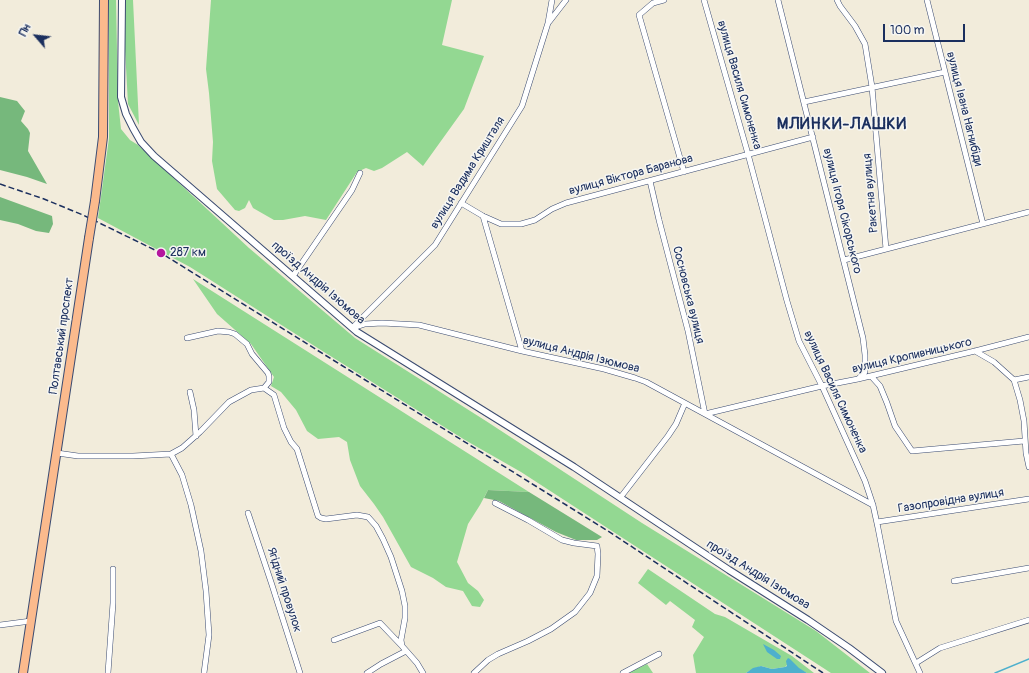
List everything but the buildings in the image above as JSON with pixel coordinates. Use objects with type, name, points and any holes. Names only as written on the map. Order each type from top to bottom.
[{"type":"highway","name":"Полтавський проспект","points":[[24,673],[95,201],[102,137],[104,0]]},
{"type":"street","name":"проїзд Андрія Ізюмова","points":[[122,0],[121,97],[126,114],[141,142],[154,156],[366,338],[482,409],[808,620],[882,673]]},
{"type":"street","name":"вулиця Вадима Кришталя","points":[[353,328],[435,245],[522,106],[548,23],[552,0]]},
{"type":"street","points":[[548,23],[566,0]]},
{"type":"street","points":[[664,0],[653,3],[639,15],[684,172]]},
{"type":"street","name":"вулиця Василя Симоненка","points":[[704,0],[799,341],[822,386],[873,505],[896,622],[920,673]]},
{"type":"street","name":"вулиця Ігоря Сікорського","points":[[778,0],[863,338],[865,349],[865,372],[858,379]]},
{"type":"street","name":"Ракетна вулиця","points":[[837,0],[856,26],[865,44],[872,87],[886,249]]},
{"type":"street","name":"вулиця Івана Нагнибіди","points":[[927,0],[982,224]]},
{"type":"street","points":[[804,102],[945,72]]},
{"type":"street","name":"вулиця Віктора Баранова","points":[[461,203],[501,224],[521,224],[535,220],[552,209],[566,203],[813,136]]},
{"type":"street","points":[[293,276],[352,190],[360,173]]},
{"type":"street","name":"Сосновська вулиця","points":[[650,181],[688,331],[705,414]]},
{"type":"street","points":[[844,260],[1029,212]]},
{"type":"street","points":[[484,216],[522,351]]},
{"type":"street","name":"вулиця Андрія Ізюмова","points":[[353,328],[365,324],[382,323],[419,325],[522,351],[604,369],[635,378],[646,382],[873,505]]},
{"type":"street","points":[[57,453],[85,456],[171,454],[182,448],[196,436],[229,402],[251,390],[264,388],[269,382],[269,376],[252,354],[247,344],[235,334],[223,331],[187,338]]},
{"type":"street","name":"вулиця Кропивницького","points":[[705,414],[871,376],[1029,337]]},
{"type":"street","points":[[975,351],[994,362],[1014,380],[1024,421],[1024,441],[1029,467]]},
{"type":"street","points":[[871,376],[880,386],[895,426],[912,450],[1024,441]]},
{"type":"street","points":[[1014,380],[1029,377]]},
{"type":"street","points":[[264,388],[274,395],[284,428],[291,442],[297,449],[318,516],[326,519],[357,515],[368,517],[374,523],[384,539],[402,591],[405,606],[405,618],[401,640],[402,646]]},
{"type":"street","points":[[190,392],[194,410],[196,436]]},
{"type":"street","points":[[620,498],[668,436],[676,424],[685,403]]},
{"type":"street","points":[[171,454],[182,475],[191,505],[200,551],[206,591],[209,635],[204,673]]},
{"type":"street","name":"Газопровідна вулиця","points":[[877,522],[1029,499]]},
{"type":"street","points":[[474,673],[488,660],[498,654],[551,629],[576,612],[590,593],[597,576],[598,548],[595,545],[562,540],[495,503]]},
{"type":"street","name":"Ягідний провулок","points":[[248,513],[300,673]]},
{"type":"street","points":[[108,673],[113,603],[113,568]]},
{"type":"street","points":[[954,581],[1029,568]]},
{"type":"street","points":[[916,663],[940,648],[1029,620]]},
{"type":"street","points":[[0,625],[31,622]]},
{"type":"street","points":[[334,640],[380,623],[417,663],[423,673]]},
{"type":"street","points":[[368,673],[381,664],[406,651]]},
{"type":"street","points":[[623,673],[659,654]]},
{"type":"green space","points":[[109,0],[116,0],[118,101],[121,129],[130,140],[138,145],[249,248],[355,338],[486,421],[642,523],[816,631],[870,673],[831,673],[521,472],[465,440],[190,267],[98,218],[109,138]]},
{"type":"green space","points":[[125,0],[133,0],[139,125],[128,104],[125,49]]},
{"type":"green space","points":[[211,0],[452,0],[442,45],[484,56],[464,109],[423,166],[407,152],[382,168],[374,171],[366,168],[357,172],[326,220],[305,216],[274,220],[253,208],[249,200],[245,208],[239,211],[235,210],[217,189],[212,161],[213,142],[206,69]]},
{"type":"green space","points":[[0,97],[17,101],[25,111],[21,121],[30,133],[28,151],[47,184],[0,170]]},
{"type":"green space","points":[[0,197],[52,216],[53,224],[49,233],[36,231],[18,224],[0,220]]},
{"type":"green space","points":[[193,279],[529,492],[488,490],[468,524],[457,562],[468,583],[478,591],[484,600],[480,607],[472,606],[463,591],[446,587],[433,578],[411,567],[383,517],[360,486],[350,460],[347,442],[339,437],[318,439],[307,431],[296,410],[281,392],[271,386],[274,377],[251,344],[217,314]]},
{"type":"green space","points":[[488,490],[529,492],[602,537],[597,540],[576,540],[556,532],[499,501],[484,498]]},
{"type":"green space","points":[[648,569],[715,614],[725,617],[792,656],[814,673],[807,673],[788,664],[785,667],[772,669],[761,666],[746,673],[696,673],[693,655],[704,637],[692,627],[695,620],[670,601],[666,605],[638,583]]},
{"type":"green space","points":[[647,664],[653,673],[628,673]]},
{"type":"water","points":[[763,644],[781,656],[780,659],[777,659],[767,652]]},
{"type":"water","points":[[788,658],[807,673],[746,673],[753,668],[761,666],[772,669],[785,667],[787,666],[786,661]]},
{"type":"waterway","points":[[995,673],[1029,659]]},
{"type":"railway","points":[[0,184],[44,199],[83,215],[161,253],[608,531],[823,673]]},
{"type":"place","name":"287 км","points":[[161,253]]},
{"type":"district","name":"МЛИНКИ-ЛАШКИ","points":[[842,125]]}]
